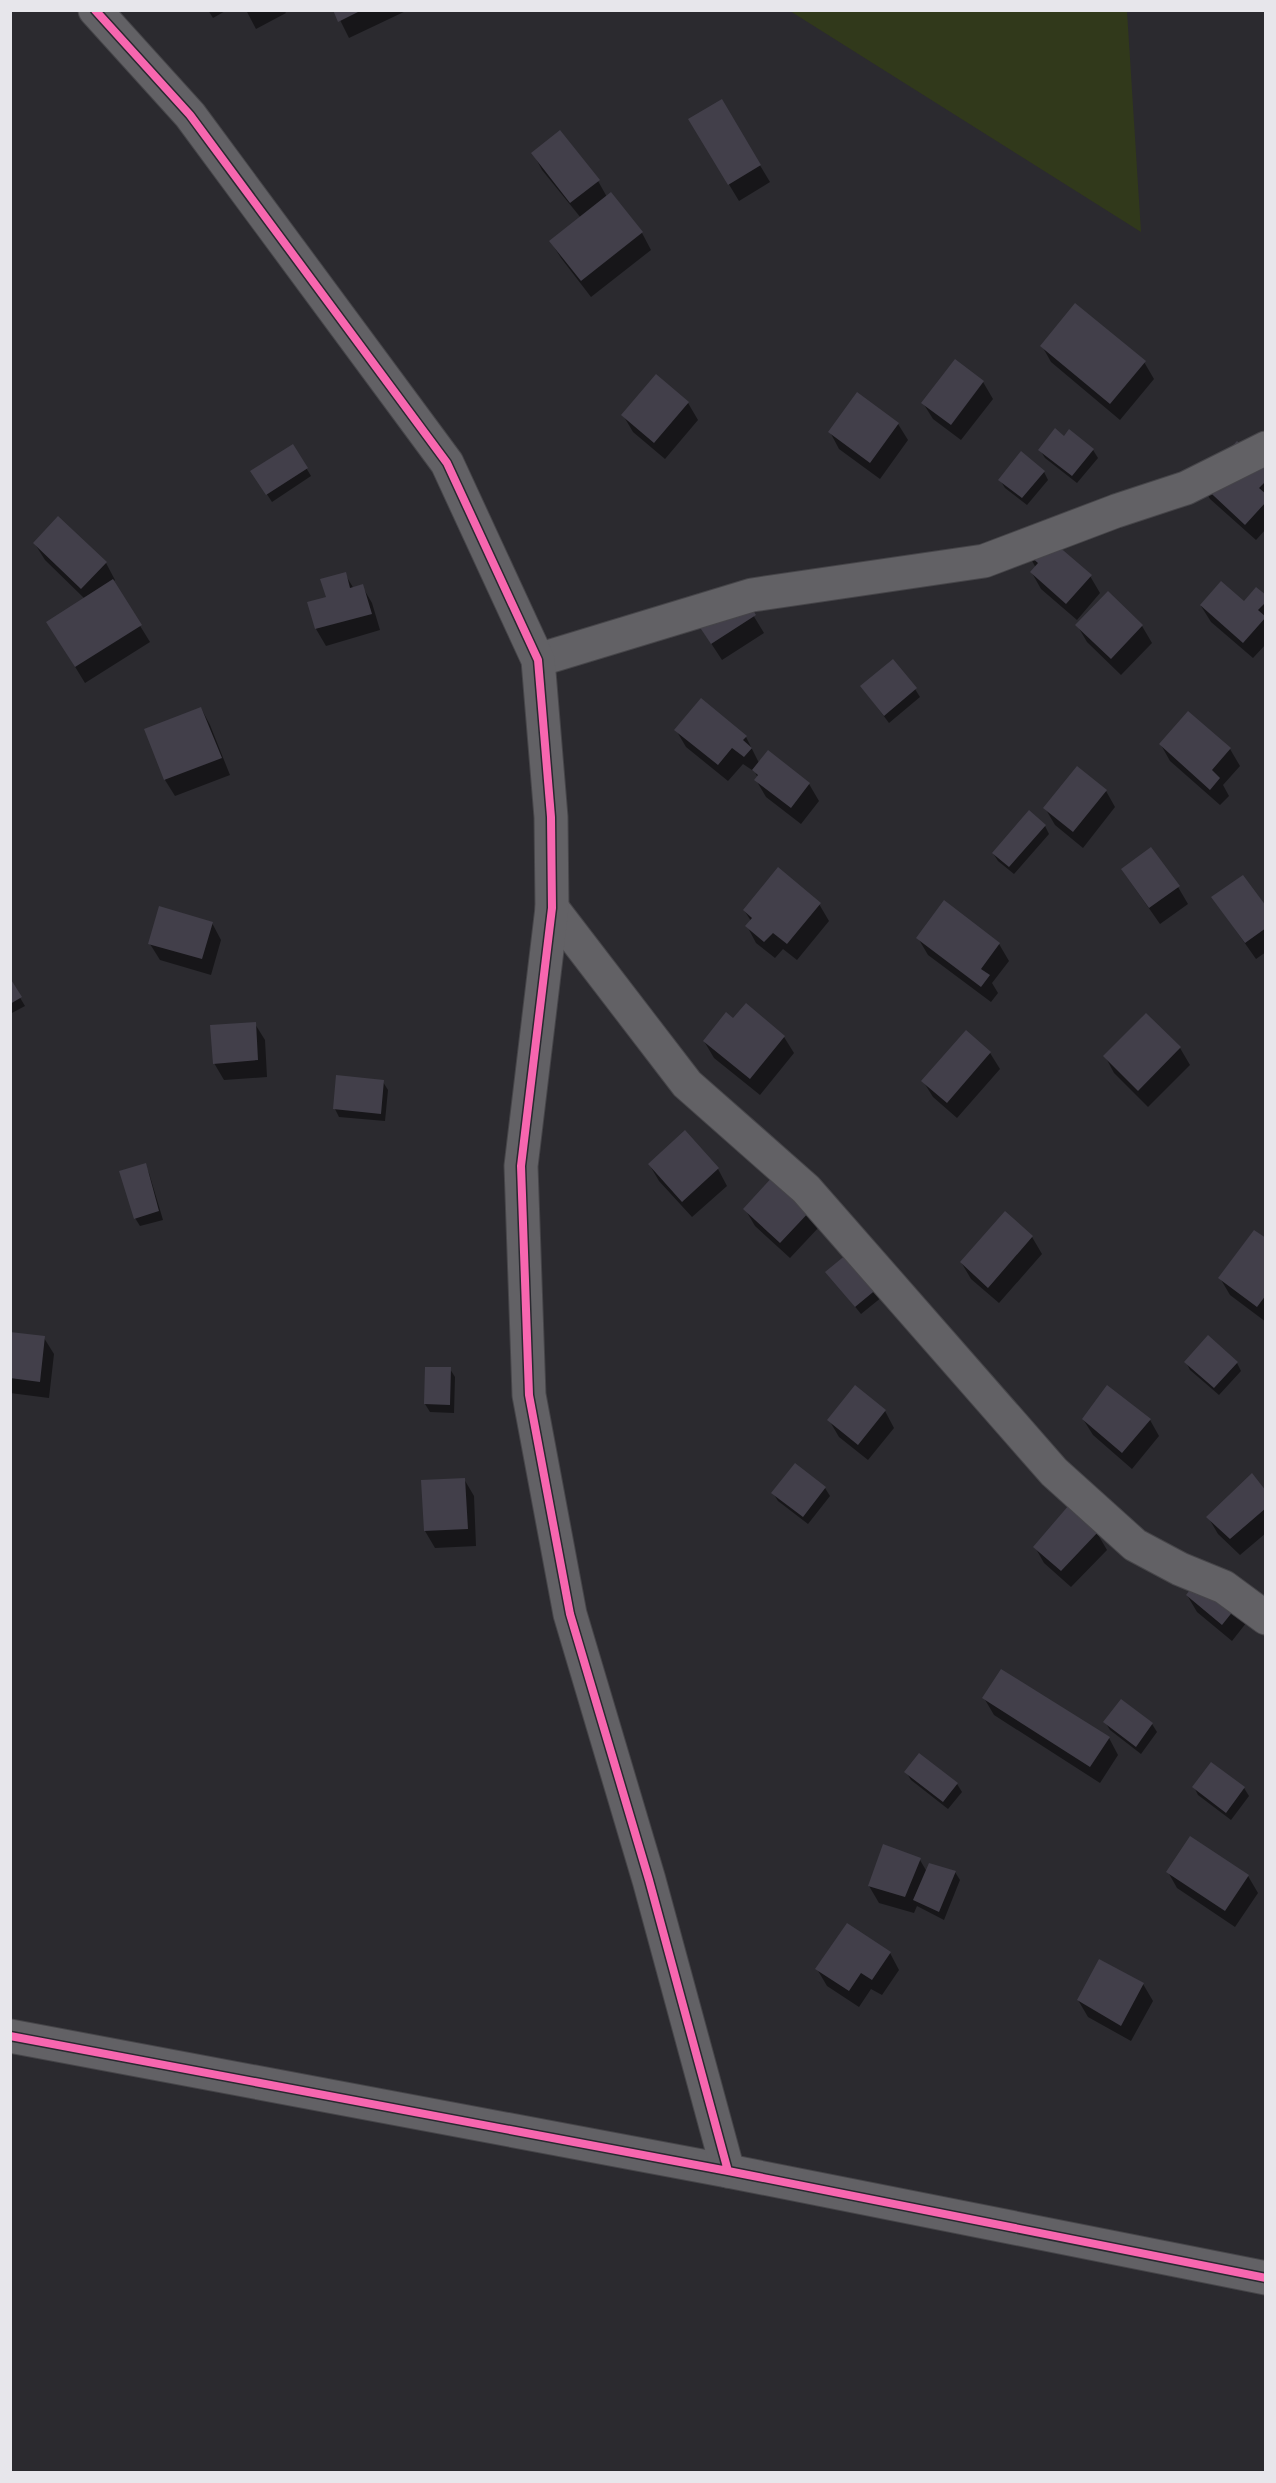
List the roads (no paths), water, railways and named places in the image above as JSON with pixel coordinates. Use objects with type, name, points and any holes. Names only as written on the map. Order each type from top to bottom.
[{"type":"street","points":[[95,10],[190,116],[447,463],[538,660],[551,818],[552,908],[521,1166],[529,1395],[570,1614],[649,1880],[728,2171]]},
{"type":"street","points":[[538,660],[752,595],[984,561],[1116,511],[1186,488],[1266,448]]},
{"type":"street","points":[[552,908],[687,1084],[806,1189],[1054,1472],[1135,1545],[1180,1569],[1224,1587],[1266,1618]]},
{"type":"street","points":[[10,2036],[728,2171],[1266,2278]]}]
